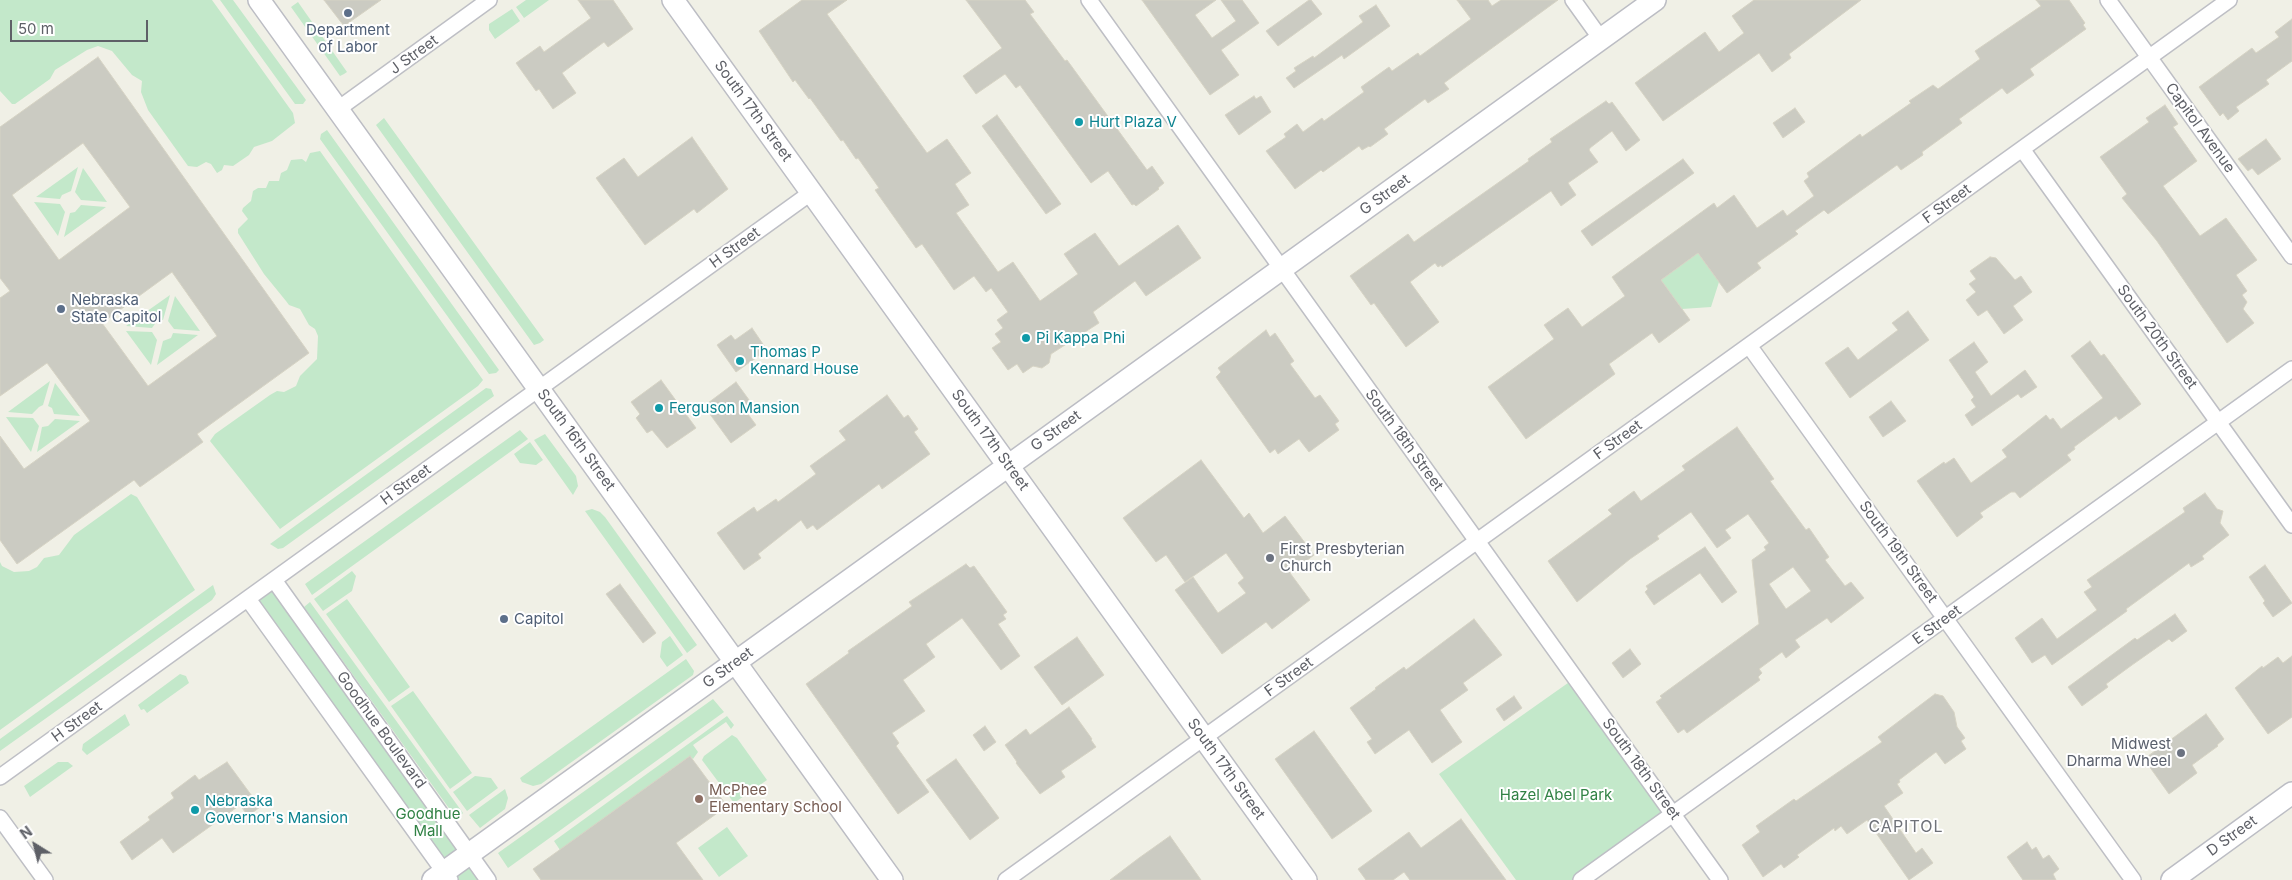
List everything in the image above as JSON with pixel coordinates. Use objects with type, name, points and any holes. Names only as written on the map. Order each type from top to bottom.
[{"type":"main road","name":"South 16th Street","points":[[259,0],[892,880]]},
{"type":"main road","name":"South 17th Street","points":[[673,0],[1306,880]]},
{"type":"main road","name":"G Street","points":[[442,877],[470,854],[1008,465],[1655,0]]},
{"type":"main road","name":"D Street","points":[[2172,880],[2292,793]]},
{"type":"street","name":"J Street","points":[[338,109],[489,0]]},
{"type":"street","name":"South 18th Street","points":[[1089,0],[1720,880]]},
{"type":"street","points":[[1572,0],[1601,39]]},
{"type":"street","name":"Capitol Avenue","points":[[2108,0],[2292,256]]},
{"type":"street","name":"F Street","points":[[1006,880],[1750,347],[2229,0]]},
{"type":"street","name":"South 20th Street","points":[[2022,149],[2292,525]]},
{"type":"street","name":"H Street","points":[[0,778],[812,192]]},
{"type":"street","name":"South 19th Street","points":[[1750,347],[2133,880]]},
{"type":"street","name":"E Street","points":[[1581,880],[2292,369]]},
{"type":"street","name":"Goodhue Boulevard","points":[[274,580],[488,880]]},
{"type":"street","points":[[248,599],[442,877]]},
{"type":"street","points":[[0,818],[45,880]]},
{"type":"green space","points":[[0,0],[212,0],[293,113],[295,123],[272,141],[254,147],[249,155],[233,166],[224,165],[222,170],[217,173],[211,164],[206,162],[197,167],[188,166],[148,110],[141,92],[142,81],[132,75],[112,51],[98,46],[87,50],[55,70],[50,79],[15,104],[12,104],[0,91]]},
{"type":"green space","points":[[220,0],[233,0],[306,100],[303,104],[295,104]]},
{"type":"green space","points":[[526,0],[549,0],[524,18],[516,7]]},
{"type":"green space","points":[[298,2],[347,72],[340,76],[291,7]]},
{"type":"green space","points":[[512,9],[520,21],[495,39],[489,30],[489,24]]},
{"type":"green space","points":[[384,118],[544,340],[540,343],[534,345],[376,125]]},
{"type":"green space","points":[[327,130],[499,370],[496,373],[489,374],[320,139],[321,134]]},
{"type":"green space","points":[[320,151],[483,380],[478,386],[280,529],[210,441],[215,434],[270,395],[277,391],[284,392],[296,386],[300,376],[317,359],[318,336],[315,329],[309,325],[300,309],[289,305],[264,274],[238,233],[238,229],[248,219],[242,211],[251,201],[253,191],[258,188],[266,188],[269,181],[279,181],[281,173],[287,170],[291,160],[302,159],[306,162],[310,153]]},
{"type":"green space","points":[[78,167],[71,191],[62,195],[60,199],[36,197]]},
{"type":"green space","points":[[83,168],[107,202],[81,200],[75,192]]},
{"type":"green space","points":[[34,202],[60,204],[65,212],[58,236]]},
{"type":"green space","points":[[81,205],[106,207],[64,237],[70,213],[75,212]]},
{"type":"green space","points":[[1698,253],[1719,282],[1711,307],[1682,309],[1661,280]]},
{"type":"green space","points":[[170,295],[163,320],[157,321],[152,328],[126,326]]},
{"type":"green space","points":[[175,296],[200,331],[174,329],[168,321]]},
{"type":"green space","points":[[126,331],[152,332],[157,340],[151,365]]},
{"type":"green space","points":[[173,333],[198,335],[157,365],[163,341],[171,338]]},
{"type":"green space","points":[[50,381],[43,405],[32,414],[8,412]]},
{"type":"green space","points":[[55,383],[80,416],[54,414],[52,408],[48,406]]},
{"type":"green space","points":[[486,388],[491,389],[494,396],[283,548],[278,549],[270,544]]},
{"type":"green space","points":[[6,417],[33,418],[39,426],[31,452]]},
{"type":"green space","points":[[55,419],[80,421],[37,452],[42,427],[48,426]]},
{"type":"green space","points":[[520,430],[528,439],[312,595],[305,584]]},
{"type":"green space","points":[[545,434],[576,476],[578,486],[573,495],[534,440]]},
{"type":"green space","points":[[530,442],[543,460],[536,465],[520,463],[514,454]]},
{"type":"green space","points":[[131,494],[137,497],[195,590],[0,730],[0,562],[2,566],[14,572],[29,571],[37,567],[44,558],[59,555],[74,535]]},
{"type":"green space","points":[[592,509],[600,512],[605,517],[697,645],[687,653],[585,511]]},
{"type":"green space","points":[[352,571],[356,576],[352,591],[323,611],[314,599]]},
{"type":"green space","name":"Goodhue Mall","points":[[274,580],[488,880],[450,880],[248,599]]},
{"type":"green space","points":[[213,585],[216,594],[212,600],[0,751],[0,739]]},
{"type":"green space","points":[[347,599],[410,687],[389,702],[326,614]]},
{"type":"green space","points":[[310,602],[463,813],[459,817],[456,818],[304,607]]},
{"type":"green space","points":[[670,636],[683,655],[667,667],[660,657],[662,642]]},
{"type":"green space","points":[[686,659],[694,671],[693,675],[541,784],[533,786],[522,782],[520,778]]},
{"type":"green space","points":[[180,674],[186,676],[189,683],[147,713],[144,709],[141,710],[138,705]]},
{"type":"green space","name":"Hazel Abel Park","points":[[1575,678],[1673,815],[1581,880],[1516,880],[1439,774]]},
{"type":"green space","points":[[413,691],[472,773],[450,789],[391,706]]},
{"type":"green space","points":[[713,699],[724,712],[508,868],[498,853]]},
{"type":"green space","points":[[125,714],[130,725],[87,755],[82,750],[83,744]]},
{"type":"green space","points":[[727,716],[734,725],[731,729],[726,722],[693,745],[698,752],[693,759],[690,756],[560,850],[554,841]]},
{"type":"green space","points":[[732,735],[737,738],[767,780],[734,803],[702,760],[704,756]]},
{"type":"green space","points":[[58,762],[68,762],[73,766],[30,797],[24,786]]},
{"type":"green space","points":[[475,776],[491,778],[498,788],[467,811],[453,792]]},
{"type":"green space","points":[[505,789],[508,798],[505,809],[480,828],[469,815]]},
{"type":"green space","points":[[727,827],[748,856],[719,877],[698,848]]},
{"type":"building","name":"Department of Labor","points":[[324,0],[381,0],[344,26]]},
{"type":"building","points":[[578,0],[613,0],[633,29],[608,47],[604,42],[562,73],[576,93],[553,109],[539,89],[536,91],[516,63],[540,46],[544,52],[591,18]]},
{"type":"building","points":[[802,0],[847,0],[827,14],[927,153],[947,139],[971,173],[955,184],[969,205],[956,213],[998,272],[1013,262],[1040,301],[1078,274],[1064,254],[1095,233],[1119,266],[1178,225],[1201,258],[1146,296],[1135,281],[1093,312],[1099,323],[1051,354],[1049,363],[1042,368],[1033,366],[1023,373],[1017,364],[1008,370],[992,348],[1001,342],[995,334],[1003,328],[997,320],[1008,312],[991,288],[986,292],[974,276],[954,290],[922,244],[916,248],[875,190],[879,188],[858,158],[856,159],[843,140],[841,141],[795,80],[793,82],[759,31]]},
{"type":"building","points":[[966,0],[1025,0],[1034,12],[1030,14],[1065,61],[1067,60],[1147,170],[1152,166],[1164,183],[1159,189],[1136,206],[1132,205],[1108,171],[1091,183],[1020,85],[1016,88],[1005,74],[976,94],[963,76],[1002,48]]},
{"type":"building","points":[[1142,0],[1216,0],[1195,15],[1212,38],[1236,21],[1221,0],[1242,0],[1259,23],[1221,50],[1239,75],[1210,95]]},
{"type":"building","points":[[1309,0],[1322,14],[1278,46],[1266,31]]},
{"type":"building","points":[[1457,0],[1488,0],[1492,6],[1501,0],[1558,0],[1444,83],[1449,89],[1428,103],[1425,99],[1384,129],[1388,134],[1370,147],[1362,150],[1359,146],[1323,172],[1321,170],[1295,189],[1266,151],[1286,137],[1284,134],[1297,124],[1303,132],[1322,118],[1324,121],[1364,92],[1361,87],[1389,67],[1392,71],[1418,53],[1420,56],[1471,19]]},
{"type":"building","points":[[1754,0],[1861,0],[1789,54],[1791,58],[1772,72],[1759,53],[1663,121],[1635,83],[1705,32],[1719,52],[1744,33],[1732,16]]},
{"type":"building","points":[[2036,0],[2069,0],[2085,23],[2083,25],[2086,29],[2030,69],[2034,75],[2007,94],[2002,88],[1959,119],[1962,123],[1922,152],[1923,155],[1901,170],[1897,165],[1828,214],[1824,210],[1795,231],[1798,234],[1757,263],[1761,268],[1727,293],[1698,253],[1661,280],[1690,320],[1659,343],[1652,333],[1609,364],[1615,374],[1526,439],[1488,387],[1554,339],[1544,325],[1568,308],[1582,327],[1625,296],[1612,277],[1714,203],[1717,208],[1734,195],[1757,228],[1783,210],[1787,216],[1814,196],[1804,181],[1809,177],[1807,173],[1860,134],[1862,137],[1911,103],[1909,101],[1933,85],[1938,89],[1980,59],[1975,51],[2041,6]]},
{"type":"building","points":[[1376,5],[1390,26],[1344,59],[1342,55],[1294,88],[1286,78],[1296,71],[1294,68],[1313,56],[1314,58],[1363,22],[1359,16]]},
{"type":"building","points":[[2292,19],[2292,61],[2266,80],[2269,84],[2236,107],[2239,111],[2228,120],[2223,113],[2220,116],[2199,87],[2252,48],[2256,53],[2279,37],[2275,32]]},
{"type":"building","name":"Nebraska State Capitol","points":[[98,57],[309,353],[197,434],[203,442],[140,487],[134,480],[17,564],[0,540],[0,436],[24,469],[90,421],[47,363],[0,396],[0,298],[10,291],[0,278],[0,127]],"holes":[[[83,143],[130,207],[59,260],[12,195]],[[172,272],[217,336],[148,386],[102,323]]]},
{"type":"building","points":[[1254,96],[1256,99],[1261,96],[1271,112],[1239,135],[1225,115]]},
{"type":"building","points":[[1606,101],[1609,104],[1612,102],[1640,140],[1626,151],[1612,131],[1589,150],[1598,162],[1568,183],[1576,195],[1561,206],[1551,191],[1442,267],[1441,265],[1438,267],[1435,263],[1410,282],[1439,322],[1406,347],[1374,303],[1371,305],[1350,276],[1408,234],[1414,242],[1529,161],[1528,159],[1552,142],[1550,139]]},
{"type":"building","points":[[2165,105],[2178,124],[2173,127],[2197,161],[2163,186],[2200,236],[2226,218],[2257,260],[2236,275],[2247,291],[2242,295],[2247,302],[2243,309],[2254,323],[2227,343],[2157,241],[2122,198],[2127,194],[2100,157],[2149,122],[2146,118]]},
{"type":"building","points":[[1795,108],[1805,122],[1783,138],[1773,123]]},
{"type":"building","points":[[997,115],[1061,204],[1046,214],[982,126]]},
{"type":"building","points":[[692,137],[728,189],[697,213],[694,209],[645,245],[596,178],[624,158],[638,177]]},
{"type":"building","points":[[2266,139],[2281,159],[2258,175],[2252,168],[2248,171],[2238,159]]},
{"type":"building","points":[[1683,159],[1694,173],[1592,246],[1581,231]]},
{"type":"building","points":[[1990,257],[1996,258],[2015,280],[2021,276],[2032,292],[2013,306],[2023,320],[2004,334],[1987,310],[1978,316],[1966,300],[1976,292],[1969,284],[1976,279],[1970,271]]},
{"type":"building","points":[[1908,311],[1929,340],[1850,398],[1825,363],[1848,347],[1858,360],[1898,330],[1892,323]]},
{"type":"building","name":"Thomas P Kennard House","points":[[752,328],[767,350],[736,372],[717,345],[731,335],[735,340]]},
{"type":"building","points":[[1266,330],[1270,337],[1275,333],[1294,361],[1290,364],[1315,398],[1320,395],[1339,421],[1335,424],[1339,430],[1309,452],[1299,439],[1278,454],[1275,449],[1270,453],[1216,377],[1221,372],[1218,368]]},
{"type":"building","points":[[2090,341],[2101,356],[2104,354],[2141,404],[2119,420],[2116,416],[2074,447],[2075,449],[2067,455],[2071,460],[2020,498],[2015,492],[2011,492],[1980,513],[1983,517],[1957,537],[1917,481],[1944,462],[1945,464],[1954,458],[1971,483],[2007,457],[2002,450],[2046,415],[2050,420],[2053,418],[2061,429],[2103,398],[2071,356]]},
{"type":"building","points":[[1974,342],[1988,362],[1975,372],[1991,396],[2025,370],[2037,387],[2021,398],[2018,394],[1972,426],[1965,415],[1976,407],[1971,400],[1974,397],[1949,360]]},
{"type":"building","name":"Ferguson Mansion","points":[[661,380],[696,428],[667,448],[652,430],[647,433],[636,418],[640,414],[631,402]]},
{"type":"building","points":[[736,382],[752,404],[745,410],[756,425],[731,443],[704,406]]},
{"type":"building","points":[[887,395],[904,418],[908,415],[918,429],[914,432],[930,454],[882,489],[879,484],[817,530],[813,525],[807,529],[801,520],[758,554],[761,558],[744,570],[717,533],[754,507],[757,512],[776,499],[778,502],[816,474],[810,466],[846,440],[839,431]]},
{"type":"building","points":[[1891,401],[1906,421],[1883,437],[1869,417]]},
{"type":"building","points":[[1737,427],[1774,479],[1770,481],[1806,530],[1809,528],[1829,557],[1825,560],[1845,586],[1851,582],[1864,598],[1831,623],[1827,618],[1795,640],[1800,647],[1786,658],[1782,652],[1759,669],[1762,673],[1758,677],[1760,680],[1687,733],[1684,729],[1678,733],[1656,702],[1662,698],[1660,696],[1759,624],[1752,560],[1766,550],[1764,547],[1769,543],[1748,514],[1725,530],[1731,538],[1717,548],[1691,512],[1657,536],[1659,539],[1630,559],[1577,602],[1548,561],[1612,514],[1608,510],[1634,491],[1641,501],[1685,470],[1682,466]],"holes":[[[1793,567],[1811,591],[1786,609],[1769,584]]]},
{"type":"building","name":"First Presbyterian Church","points":[[1201,460],[1244,518],[1249,513],[1263,533],[1285,516],[1314,555],[1290,573],[1310,600],[1272,629],[1266,622],[1222,654],[1175,590],[1193,577],[1218,613],[1246,593],[1238,583],[1244,578],[1226,553],[1185,582],[1166,555],[1156,562],[1123,518]]},
{"type":"building","points":[[2205,493],[2217,509],[2223,511],[2220,523],[2229,535],[2202,556],[2204,559],[2191,567],[2189,563],[2052,665],[2045,655],[2032,663],[2015,638],[2042,618],[2057,639],[2097,610],[2084,592],[2092,587],[2087,580],[2185,512],[2183,508]]},
{"type":"building","points":[[1705,547],[1737,592],[1722,603],[1700,573],[1654,605],[1645,592],[1648,589],[1646,586]]},
{"type":"building","points":[[966,564],[970,568],[974,566],[1007,612],[1003,615],[1006,619],[998,624],[1020,656],[1001,670],[962,618],[926,644],[935,657],[903,680],[925,711],[892,733],[899,743],[896,746],[929,792],[898,814],[806,684],[849,653],[848,651],[912,606],[909,602]]},
{"type":"building","points":[[2265,565],[2292,603],[2273,617],[2249,577]]},
{"type":"building","points":[[620,584],[656,633],[643,643],[606,594]]},
{"type":"building","points":[[2175,614],[2187,631],[2172,642],[2169,639],[2132,665],[2106,684],[2108,687],[2082,706],[2068,687],[2135,638],[2137,640]]},
{"type":"building","points":[[1474,619],[1502,655],[1463,683],[1468,690],[1440,710],[1462,742],[1432,763],[1409,730],[1375,754],[1367,742],[1372,739],[1350,708],[1404,667],[1406,670]]},
{"type":"building","points":[[1077,637],[1104,675],[1062,705],[1034,667]]},
{"type":"building","points":[[1630,649],[1641,664],[1623,678],[1612,663]]},
{"type":"building","points":[[2292,656],[2292,717],[2268,734],[2235,688],[2262,666],[2263,668],[2278,657],[2283,663]]},
{"type":"building","points":[[1935,694],[1943,696],[1954,712],[1957,727],[1965,738],[1961,741],[1966,749],[1945,764],[1936,752],[1899,780],[1900,782],[1897,784],[1903,793],[1884,806],[1916,853],[1922,848],[1933,863],[1909,880],[1867,820],[1847,834],[1841,826],[1835,831],[1834,828],[1797,855],[1799,857],[1784,868],[1781,864],[1763,877],[1742,845],[1760,832],[1756,826],[1882,742],[1878,737]]},
{"type":"building","points":[[1514,696],[1522,708],[1504,721],[1496,709]]},
{"type":"building","points":[[1069,707],[1096,747],[1061,771],[1065,777],[1040,794],[1016,763],[1005,745],[1026,729],[1030,735]]},
{"type":"building","name":"Midwest Dharma Wheel","points":[[2206,714],[2224,739],[2218,746],[2192,765],[2197,773],[2169,794],[2144,759]]},
{"type":"building","points":[[985,726],[996,742],[984,751],[973,735]]},
{"type":"building","points":[[1314,731],[1372,811],[1332,839],[1275,759]]},
{"type":"building","name":"McPhee Elementary School","points":[[690,756],[727,806],[676,843],[703,880],[541,880],[533,869]]},
{"type":"building","points":[[956,759],[999,818],[970,840],[926,780]]},
{"type":"building","name":"Nebraska Governor's Mansion","points":[[227,762],[260,807],[248,816],[240,805],[173,853],[162,838],[132,860],[120,842],[150,820],[148,817],[174,798],[171,793],[195,775],[199,780]]},
{"type":"building","points":[[1461,819],[1506,880],[1410,880],[1404,872],[1393,880],[1366,880],[1358,869],[1409,832],[1421,848]]},
{"type":"building","points":[[1170,836],[1201,880],[1110,880],[1139,858]]},
{"type":"building","points":[[2027,842],[2032,850],[2036,847],[2043,859],[2049,855],[2059,869],[2053,874],[2056,880],[2023,880],[2007,857]]},
{"type":"place","name":"Department of Labor","points":[[348,13]]},
{"type":"place","name":"Hurt Plaza V","points":[[1079,122]]},
{"type":"place","name":"Nebraska State Capitol","points":[[61,309]]},
{"type":"place","name":"Pi Kappa Phi","points":[[1026,338]]},
{"type":"place","name":"Thomas P Kennard House","points":[[740,361]]},
{"type":"place","name":"Ferguson Mansion","points":[[659,408]]},
{"type":"place","name":"First Presbyterian Church","points":[[1270,558]]},
{"type":"place","name":"Capitol","points":[[504,619]]},
{"type":"place","name":"Midwest Dharma Wheel","points":[[2181,753]]},
{"type":"place","name":"McPhee Elementary School","points":[[699,799]]},
{"type":"place","name":"Nebraska Governor's Mansion","points":[[195,810]]},
{"type":"district","name":"CAPITOL","points":[[1906,827]]}]
